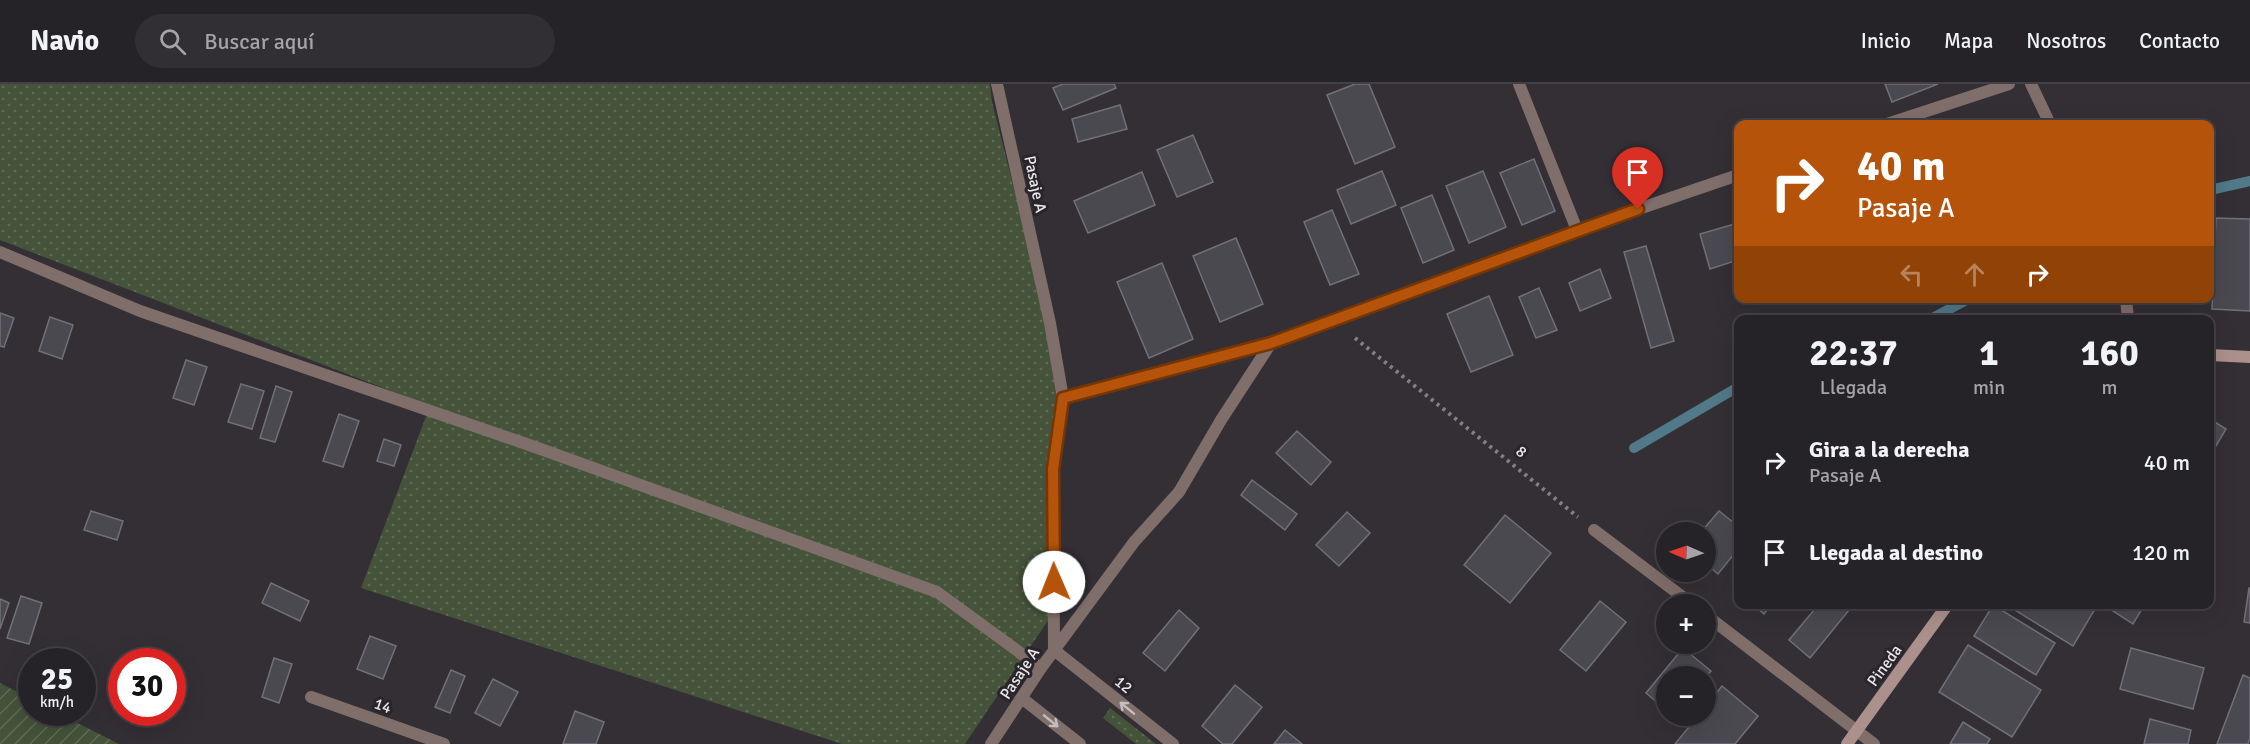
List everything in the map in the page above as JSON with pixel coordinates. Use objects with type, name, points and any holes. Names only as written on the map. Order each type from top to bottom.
[{"type":"street","name":"Pasaje A","points":[[991,744],[1054,650],[1053,469],[1063,398],[1050,323],[997,84]]},
{"type":"street","points":[[1519,84],[1577,230]]},
{"type":"street","points":[[1899,120],[2009,84]]},
{"type":"street","points":[[2031,84],[2048,120]]},
{"type":"street","points":[[1063,398],[1271,343],[1577,230],[1734,176]]},
{"type":"street","points":[[0,252],[140,311],[535,447],[938,592],[1041,668]]},
{"type":"street","points":[[1054,650],[1134,542],[1179,492],[1221,420],[1271,343]]},
{"type":"street","points":[[2214,355],[2250,357]]},
{"type":"street","points":[[1594,530],[1679,594]]},
{"type":"street","name":"Pineda","points":[[1847,744],[1944,609]]},
{"type":"street","points":[[1716,623],[1874,744]]},
{"type":"street","name":"12","points":[[1054,650],[1173,744]]},
{"type":"street","name":"14","points":[[311,697],[444,744]]},
{"type":"street","points":[[1023,699],[1080,744]]},
{"type":"path","name":"8","points":[[1333,320],[1594,530]]},
{"type":"green space","points":[[0,84],[990,84],[992,102],[1061,374],[1053,613],[965,744],[842,744],[361,588],[430,406],[0,240]]},
{"type":"green space","points":[[0,683],[18,692],[18,726],[84,726],[119,744],[0,744]]},
{"type":"green space","points":[[1110,708],[1156,744],[1136,744],[1103,718]]},
{"type":"building","points":[[1063,84],[1114,84],[1116,88],[1063,110],[1053,88]]},
{"type":"building","points":[[1355,84],[1369,84],[1395,147],[1355,164],[1327,95]]},
{"type":"building","points":[[1885,84],[1938,84],[1892,102]]},
{"type":"building","points":[[1120,105],[1127,129],[1078,142],[1072,119]]},
{"type":"building","points":[[1193,135],[1213,182],[1177,197],[1157,150]]},
{"type":"building","points":[[1534,159],[1555,211],[1522,225],[1500,173]]},
{"type":"building","points":[[1382,171],[1396,205],[1351,224],[1337,190]]},
{"type":"building","points":[[1483,171],[1506,227],[1469,243],[1446,186]]},
{"type":"building","points":[[1142,172],[1155,205],[1088,233],[1074,201]]},
{"type":"building","points":[[1432,195],[1454,250],[1423,263],[1401,208]]},
{"type":"building","points":[[1332,210],[1359,274],[1330,285],[1304,222]]},
{"type":"building","points":[[2216,218],[2250,219],[2250,311],[2212,309]]},
{"type":"building","points":[[1734,224],[1734,261],[1710,269],[1700,234]]},
{"type":"building","points":[[1236,238],[1263,304],[1220,322],[1193,256]]},
{"type":"building","points":[[1646,246],[1674,341],[1651,348],[1624,252]]},
{"type":"building","points":[[1162,263],[1193,339],[1149,358],[1117,282]]},
{"type":"building","points":[[1600,269],[1611,298],[1580,311],[1569,283]]},
{"type":"building","points":[[1539,288],[1557,330],[1536,338],[1519,297]]},
{"type":"building","points":[[1489,296],[1513,355],[1471,372],[1447,314]]},
{"type":"building","points":[[0,313],[14,318],[4,347],[0,346]]},
{"type":"building","points":[[50,317],[73,325],[62,359],[39,351]]},
{"type":"building","points":[[186,360],[207,367],[194,405],[173,398]]},
{"type":"building","points":[[241,384],[264,391],[252,429],[228,422]]},
{"type":"building","points":[[276,386],[292,392],[275,442],[260,438]]},
{"type":"building","points":[[339,414],[359,421],[343,467],[323,461]]},
{"type":"building","points":[[2214,422],[2226,429],[2214,449]]},
{"type":"building","points":[[1297,431],[1331,462],[1311,485],[1276,453]]},
{"type":"building","points":[[384,439],[401,445],[394,466],[377,461]]},
{"type":"building","points":[[1252,480],[1297,514],[1285,530],[1241,495]]},
{"type":"building","points":[[91,511],[123,521],[117,540],[84,530]]},
{"type":"building","points":[[1719,511],[1734,523],[1734,554],[1718,574],[1716,572],[1716,522],[1710,522]]},
{"type":"building","points":[[1347,512],[1370,533],[1339,566],[1316,545]]},
{"type":"building","points":[[1505,515],[1551,553],[1510,603],[1464,565]]},
{"type":"building","points":[[271,583],[309,601],[300,621],[262,603]]},
{"type":"building","points":[[2250,588],[2250,623],[2244,622]]},
{"type":"building","points":[[21,596],[42,603],[29,644],[7,638]]},
{"type":"building","points":[[0,599],[9,603],[0,629]]},
{"type":"building","points":[[1600,601],[1626,622],[1586,671],[1560,650]]},
{"type":"building","points":[[1758,609],[1768,609],[1764,614]]},
{"type":"building","points":[[1815,609],[1850,609],[1810,658],[1789,640]]},
{"type":"building","points":[[1991,609],[2000,609],[2055,643],[2036,675],[1974,636]]},
{"type":"building","points":[[2013,609],[2095,609],[2073,646]]},
{"type":"building","points":[[2110,609],[2142,609],[2133,624]]},
{"type":"building","points":[[1179,610],[1199,628],[1165,671],[1143,653]]},
{"type":"building","points":[[370,636],[396,646],[383,679],[357,669]]},
{"type":"building","points":[[1968,645],[2041,690],[2012,737],[1939,692]]},
{"type":"building","points":[[2131,648],[2204,668],[2193,709],[2120,689]]},
{"type":"building","points":[[1678,654],[1690,654],[1705,666],[1668,666]]},
{"type":"building","points":[[274,658],[292,664],[279,703],[262,697]]},
{"type":"building","points":[[451,670],[465,676],[450,713],[435,707]]},
{"type":"building","points":[[2243,675],[2250,678],[2250,738],[2248,744],[2217,744]]},
{"type":"building","points":[[493,679],[518,692],[500,726],[475,713]]},
{"type":"building","points":[[1656,681],[1656,702],[1646,693]]},
{"type":"building","points":[[1235,685],[1262,707],[1232,744],[1223,744],[1202,726]]},
{"type":"building","points":[[1722,686],[1758,716],[1735,744],[1675,744],[1690,726],[1716,726],[1716,694]]},
{"type":"building","points":[[575,711],[604,722],[596,744],[563,744]]},
{"type":"building","points":[[2150,719],[2191,730],[2188,744],[2144,744]]},
{"type":"building","points":[[1963,722],[1990,739],[1987,744],[1950,744]]},
{"type":"building","points":[[1285,730],[1302,744],[1274,744]]},
{"type":"waterway","points":[[2214,189],[2250,181]]},
{"type":"waterway","points":[[1938,315],[1961,303]]},
{"type":"waterway","points":[[1634,448],[1734,389]]},
{"type":"route","points":[[1054,582],[1053,469],[1063,398],[1271,343],[1638,209]]}]
